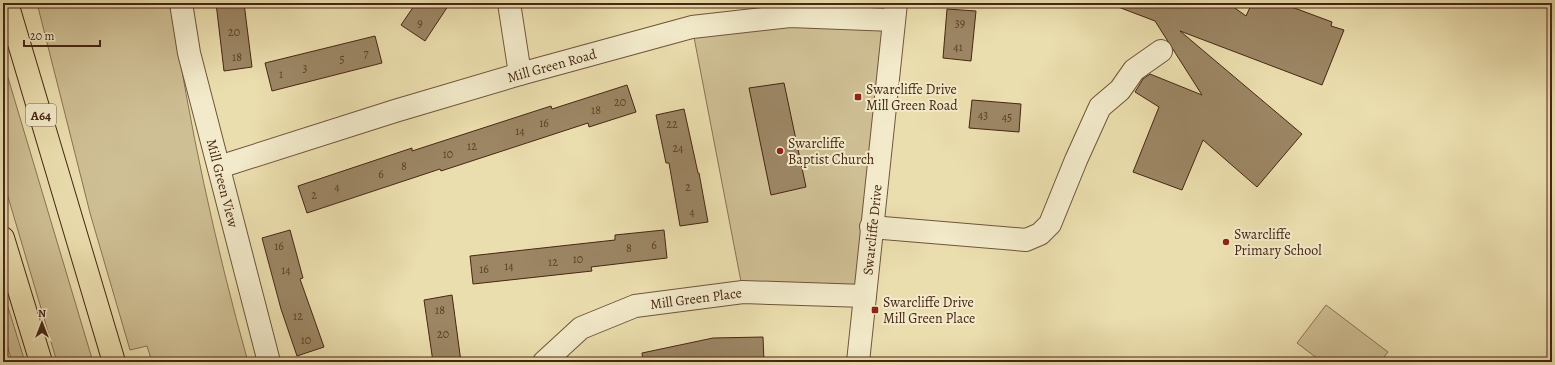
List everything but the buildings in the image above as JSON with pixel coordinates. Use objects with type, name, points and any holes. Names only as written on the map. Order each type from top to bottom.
[{"type":"highway","name":"A64","points":[[7,3],[114,362]]},
{"type":"highway","points":[[3,238],[41,362]]},
{"type":"street","name":"Mill Green View","points":[[181,3],[189,53],[269,362]]},
{"type":"street","points":[[509,3],[520,74]]},
{"type":"street","name":"Mill Green Road","points":[[219,167],[395,111],[520,74],[692,27],[790,16],[895,12]]},
{"type":"street","name":"Swarcliffe Drive","points":[[858,362],[895,12]]},
{"type":"street","points":[[871,228],[1026,240],[1040,234],[1050,224],[1076,160],[1100,107],[1120,90],[1134,70],[1161,51]]},
{"type":"street","name":"Mill Green Place","points":[[544,362],[582,328],[635,306],[743,292],[865,296]]},
{"type":"shaded area","points":[[37,3],[171,3],[186,94],[204,184],[248,362],[152,362],[147,346],[130,350],[90,213]]},
{"type":"shaded area","points":[[894,20],[865,296],[743,292],[692,27]]},
{"type":"shaded area","points":[[3,61],[93,362],[57,362],[3,180]]},
{"type":"shaded area","points":[[3,291],[25,362],[12,362],[6,341],[3,341]]},
{"type":"shaded area","points":[[1326,305],[1388,352],[1380,362],[1322,362],[1297,343]]},
{"type":"place","name":"Swarcliffe Drive Mill Green Road","points":[[858,97]]},
{"type":"place","name":"Swarcliffe Baptist Church","points":[[780,151]]},
{"type":"place","name":"Swarcliffe Primary School","points":[[1226,242]]},
{"type":"place","name":"Swarcliffe Drive Mill Green Place","points":[[875,310]]}]
